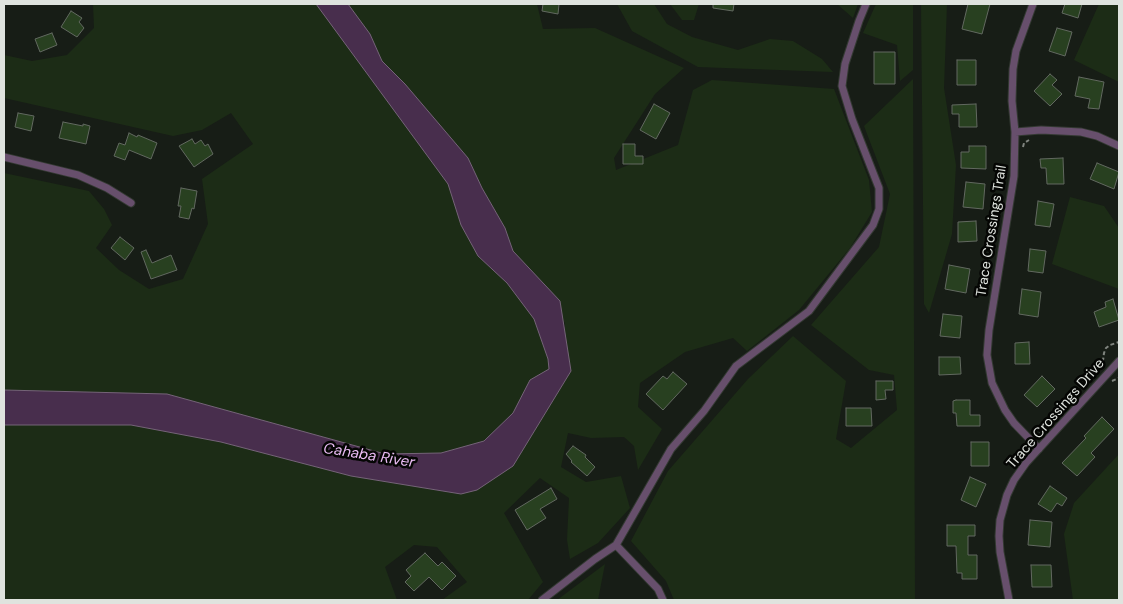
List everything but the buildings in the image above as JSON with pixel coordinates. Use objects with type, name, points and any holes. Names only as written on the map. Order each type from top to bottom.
[{"type":"street","points":[[542,600],[595,559],[616,546],[671,449],[704,412],[736,366],[808,311],[873,225],[879,209],[879,188],[852,119],[842,86],[845,64],[866,4]]},
{"type":"street","name":"Trace Crossings Trail","points":[[1033,4],[1016,51],[1013,69],[1012,101],[1016,158],[989,330],[987,355],[992,383],[1005,410],[1014,423],[1039,449]]},
{"type":"street","points":[[1015,132],[1041,130],[1081,132],[1097,136],[1119,146]]},
{"type":"street","points":[[4,157],[78,175],[107,188],[131,203]]},
{"type":"street","name":"Trace Crossings Drive","points":[[1009,600],[1000,552],[1000,520],[1004,504],[1014,480],[1039,449],[1119,361]]},
{"type":"street","points":[[616,546],[658,589],[663,600]]},
{"type":"path","points":[[1023,148],[1024,143],[1032,139]]},
{"type":"path","points":[[1102,369],[1106,348],[1119,342]]},
{"type":"path","points":[[1110,383],[1119,378]]},
{"type":"path","points":[[1029,428],[1037,434],[1046,430]]},
{"type":"green space","points":[[93,4],[316,4],[448,184],[461,225],[478,256],[507,283],[534,319],[548,359],[549,369],[530,381],[513,413],[484,441],[441,453],[385,454],[167,394],[4,390],[4,173],[89,191],[104,209],[112,225],[96,248],[119,270],[149,289],[183,279],[208,224],[202,179],[253,144],[231,113],[202,130],[173,136],[4,98],[4,55],[32,61],[67,55],[94,28]]},
{"type":"green space","points":[[348,4],[537,4],[543,29],[595,28],[684,68],[655,94],[614,158],[616,170],[678,145],[693,90],[712,80],[834,89],[869,180],[872,212],[850,248],[799,310],[747,351],[733,338],[685,352],[640,383],[638,407],[662,429],[638,470],[634,446],[624,437],[591,438],[568,433],[561,467],[586,482],[621,476],[630,508],[598,543],[570,559],[567,540],[569,498],[540,478],[504,513],[543,582],[528,600],[442,600],[467,582],[437,547],[414,545],[385,567],[397,600],[4,600],[4,425],[131,425],[221,442],[351,476],[460,494],[513,466],[571,371],[565,337],[565,323],[534,275],[513,251],[505,228],[482,188],[468,158],[405,84],[382,61],[370,34]]},
{"type":"green space","points":[[617,4],[654,4],[667,24],[692,37],[738,50],[770,39],[793,41],[822,59],[833,72],[698,67],[632,31]]},
{"type":"green space","points":[[670,4],[699,4],[694,20],[682,20]]},
{"type":"green space","points":[[837,4],[858,4],[853,18]]},
{"type":"green space","points":[[876,4],[913,4],[913,70],[900,81],[897,45],[863,33]]},
{"type":"green space","points":[[921,4],[947,4],[944,88],[956,165],[952,234],[929,313],[924,304]]},
{"type":"green space","points":[[1099,4],[1119,4],[1119,82],[1074,60]]},
{"type":"green space","points":[[913,79],[915,600],[674,600],[666,581],[631,541],[668,471],[748,379],[793,336],[846,381],[836,439],[851,448],[897,410],[894,375],[869,370],[811,325],[879,247],[890,194],[864,126]]},
{"type":"green space","points":[[1070,197],[1104,206],[1119,228],[1119,289],[1052,264]]},
{"type":"green space","points":[[1119,454],[1119,600],[1073,600],[1064,534],[1074,503]]},
{"type":"green space","points":[[605,564],[598,600],[557,600]]},
{"type":"water","name":"Cahaba River","points":[[316,4],[348,4],[370,34],[382,61],[405,84],[468,158],[482,188],[505,228],[513,251],[560,301],[571,371],[513,466],[477,490],[461,494],[351,476],[221,442],[131,425],[4,425],[4,390],[167,394],[385,454],[441,453],[484,441],[513,413],[530,380],[549,369],[548,359],[534,319],[507,283],[478,256],[461,225],[448,184]]}]
